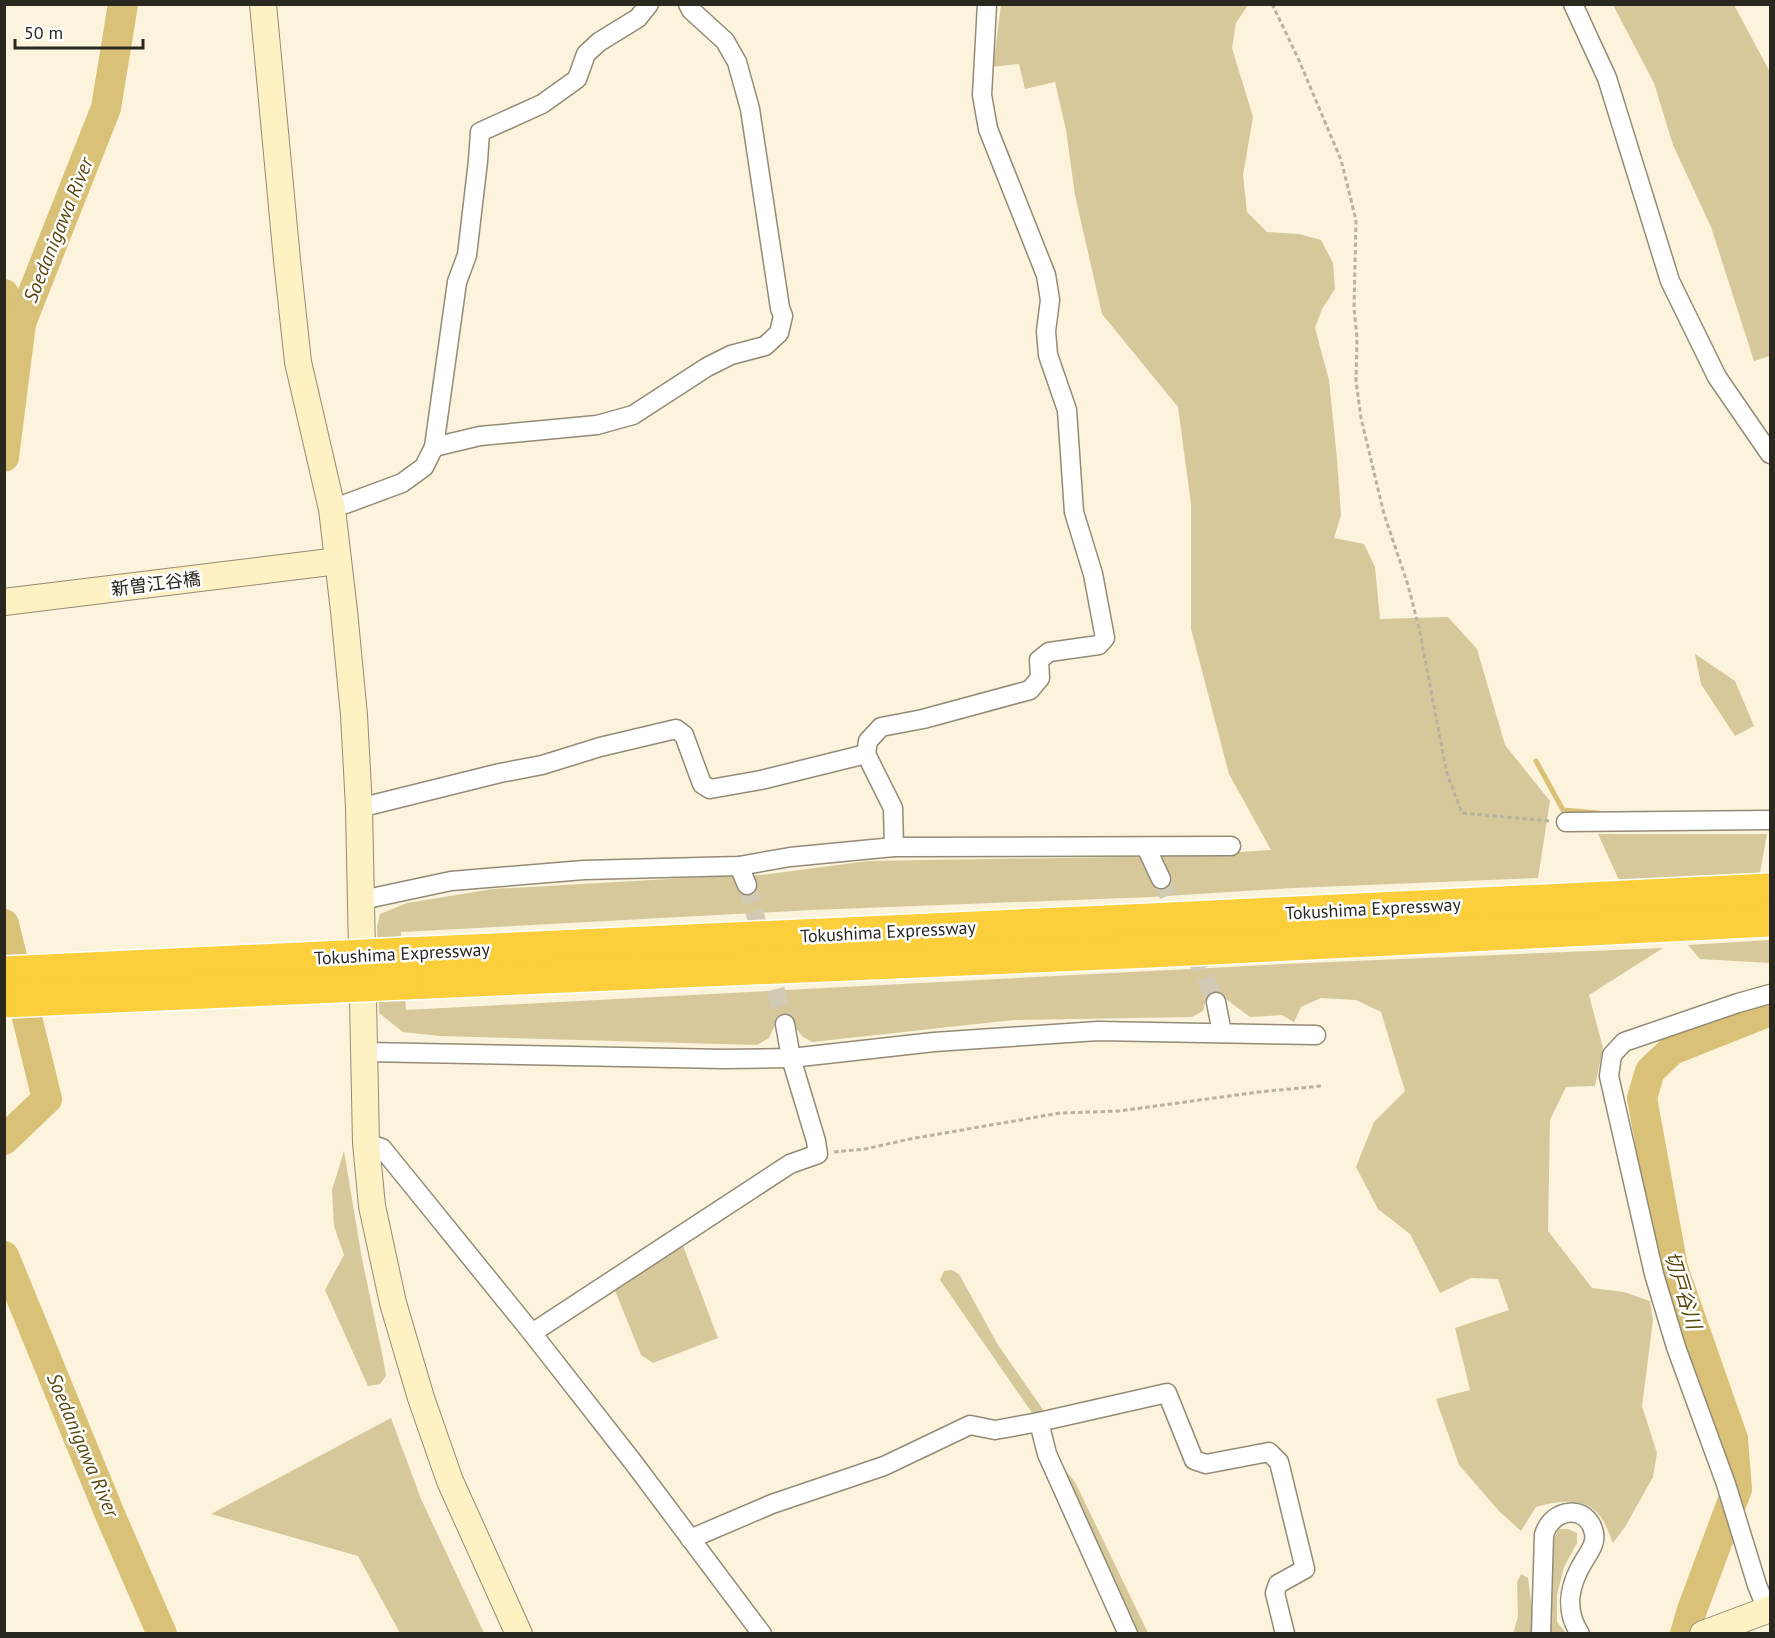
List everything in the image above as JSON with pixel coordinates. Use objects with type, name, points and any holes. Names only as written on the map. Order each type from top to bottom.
[{"type":"highway","name":"Tokushima Expressway","points":[[4,1001],[405,968],[1149,920],[1770,890]]},
{"type":"highway","name":"Tokushima Expressway","points":[[4,972],[405,968],[1149,951],[1770,920]]},
{"type":"street","points":[[263,4],[298,362],[332,509],[354,716],[362,900],[366,1143],[372,1206],[393,1303],[418,1388],[450,1481],[519,1634]]},
{"type":"street","points":[[332,509],[402,483],[424,467],[434,447],[457,282],[467,255],[480,132],[542,104],[577,79],[586,54],[599,42],[638,18],[649,4]]},
{"type":"street","points":[[434,447],[480,436],[597,425],[618,420],[633,415],[707,367],[731,355],[765,345],[779,333],[783,316],[750,109],[740,72],[725,40],[691,10],[688,4]]},
{"type":"street","points":[[894,847],[893,808],[866,754],[868,741],[881,727],[923,719],[1030,690],[1040,678],[1039,660],[1049,652],[1099,645],[1105,638],[1093,574],[1074,512],[1066,410],[1048,355],[1046,331],[1050,300],[1046,275],[988,129],[982,95],[987,4]]},
{"type":"street","points":[[1573,4],[1607,78],[1670,281],[1718,377],[1770,454]]},
{"type":"street","name":"新曽江谷橋","points":[[4,602],[338,561]]},
{"type":"street","points":[[359,808],[500,773],[542,765],[600,747],[676,729],[684,735],[702,784],[710,789],[761,780],[866,754]]},
{"type":"street","points":[[1566,822],[1770,820]]},
{"type":"street","points":[[362,900],[451,881],[584,870],[739,866],[790,857],[894,847],[1231,846]]},
{"type":"street","points":[[1146,847],[1161,879]]},
{"type":"street","points":[[739,866],[747,885]]},
{"type":"street","points":[[1703,1634],[1769,1610],[1757,1585],[1726,1484],[1676,1347],[1654,1274],[1609,1076],[1612,1055],[1624,1042],[1770,994]]},
{"type":"street","points":[[1216,1002],[1222,1033]]},
{"type":"street","points":[[532,1333],[790,1164],[818,1154],[791,1058],[785,1024]]},
{"type":"street","points":[[365,1052],[724,1059],[791,1058],[934,1042],[1098,1031],[1316,1035]]},
{"type":"street","points":[[366,1143],[382,1148],[532,1333],[633,1462],[762,1634]]},
{"type":"street","points":[[690,1539],[772,1504],[884,1466],[970,1425],[995,1430],[1167,1394],[1194,1460],[1206,1464],[1269,1452],[1279,1462],[1305,1569],[1278,1584],[1275,1593],[1285,1634]]},
{"type":"street","points":[[1039,1422],[1047,1455],[1128,1634]]},
{"type":"street","points":[[1541,1634],[1544,1535],[1550,1521],[1557,1516],[1571,1513],[1584,1518],[1594,1533],[1592,1548],[1570,1590],[1569,1604],[1574,1624],[1580,1634]]},
{"type":"path","points":[[1272,4],[1299,58],[1341,160],[1356,220],[1354,308],[1357,338],[1356,381],[1360,418],[1384,514],[1408,585],[1419,628],[1447,774],[1462,813],[1566,822]]},
{"type":"path","points":[[818,1154],[865,1149],[1060,1113],[1119,1111],[1321,1086]]},
{"type":"shaded area","points":[[1001,5],[1248,5],[1236,23],[1232,48],[1253,117],[1243,175],[1247,212],[1267,232],[1299,234],[1321,240],[1333,263],[1335,289],[1322,309],[1315,328],[1329,380],[1337,459],[1341,515],[1334,538],[1364,544],[1375,567],[1380,619],[1448,617],[1477,649],[1505,745],[1550,801],[1538,878],[1293,888],[1151,897],[812,910],[401,932],[406,1010],[1284,964],[1663,948],[1589,995],[1603,1048],[1595,1086],[1566,1087],[1550,1120],[1548,1231],[1592,1288],[1624,1292],[1650,1301],[1653,1320],[1642,1406],[1657,1453],[1653,1477],[1625,1527],[1613,1543],[1600,1516],[1586,1505],[1578,1503],[1561,1502],[1536,1507],[1521,1531],[1499,1511],[1459,1465],[1436,1399],[1470,1390],[1455,1328],[1509,1310],[1498,1279],[1471,1278],[1440,1293],[1410,1234],[1378,1209],[1356,1167],[1374,1122],[1405,1091],[1381,1012],[1356,1000],[1321,998],[1301,1007],[1294,1022],[1282,1015],[1250,1017],[1226,999],[1206,1000],[1203,1011],[1192,1017],[1013,1020],[812,1042],[803,1037],[790,1021],[777,1021],[769,1038],[757,1045],[440,1036],[403,1032],[379,1013],[377,926],[380,914],[407,903],[493,889],[762,875],[868,861],[1180,856],[1271,850],[1229,774],[1191,629],[1191,504],[1178,407],[1102,314],[1075,195],[1066,130],[1055,82],[1025,89],[1019,64],[993,67]]},
{"type":"shaded area","points":[[1613,5],[1734,5],[1770,72],[1770,356],[1754,361],[1711,227],[1673,145],[1654,83]]},
{"type":"shaded area","points":[[1695,654],[1735,681],[1754,726],[1735,736],[1701,684]]},
{"type":"shaded area","points":[[1598,834],[1767,834],[1760,873],[1619,880]]},
{"type":"shaded area","points":[[1770,940],[1770,963],[1700,959],[1688,945]]},
{"type":"shaded area","points":[[344,1151],[362,1259],[386,1376],[380,1384],[368,1386],[325,1290],[344,1255],[334,1226],[332,1190]]},
{"type":"shaded area","points":[[682,1243],[718,1338],[653,1363],[641,1355],[614,1288]]},
{"type":"shaded area","points":[[952,1270],[959,1274],[998,1345],[1044,1411],[1032,1413],[940,1280],[944,1271]]},
{"type":"shaded area","points":[[391,1418],[421,1499],[484,1633],[400,1633],[358,1556],[211,1514]]},
{"type":"shaded area","points":[[1066,1471],[1075,1482],[1148,1633],[1136,1633],[1063,1477]]},
{"type":"shaded area","points":[[1559,1529],[1568,1529],[1577,1533],[1577,1543],[1564,1567],[1557,1595],[1557,1622],[1566,1633],[1513,1634],[1518,1617],[1517,1582],[1521,1574],[1528,1578],[1533,1617],[1548,1628],[1554,1538]]},
{"type":"waterway","name":"Soedanigawa River","points":[[4,457],[21,323],[106,108],[123,4]]},
{"type":"waterway","points":[[4,294],[21,323]]},
{"type":"waterway","points":[[1536,761],[1563,810],[1598,813]]},
{"type":"waterway","name":"Soedanigawa River","points":[[4,924],[47,1099],[4,1140]]},
{"type":"waterway","name":"切戸谷川","points":[[1685,1634],[1737,1489],[1733,1439],[1673,1268],[1642,1098],[1650,1071],[1672,1050],[1770,1011]]},
{"type":"waterway","name":"Soedanigawa River","points":[[4,1256],[111,1517],[162,1634]]},
{"type":"tunnel","points":[[1161,879],[1216,1002]]},
{"type":"tunnel","points":[[747,885],[785,1024]]}]
